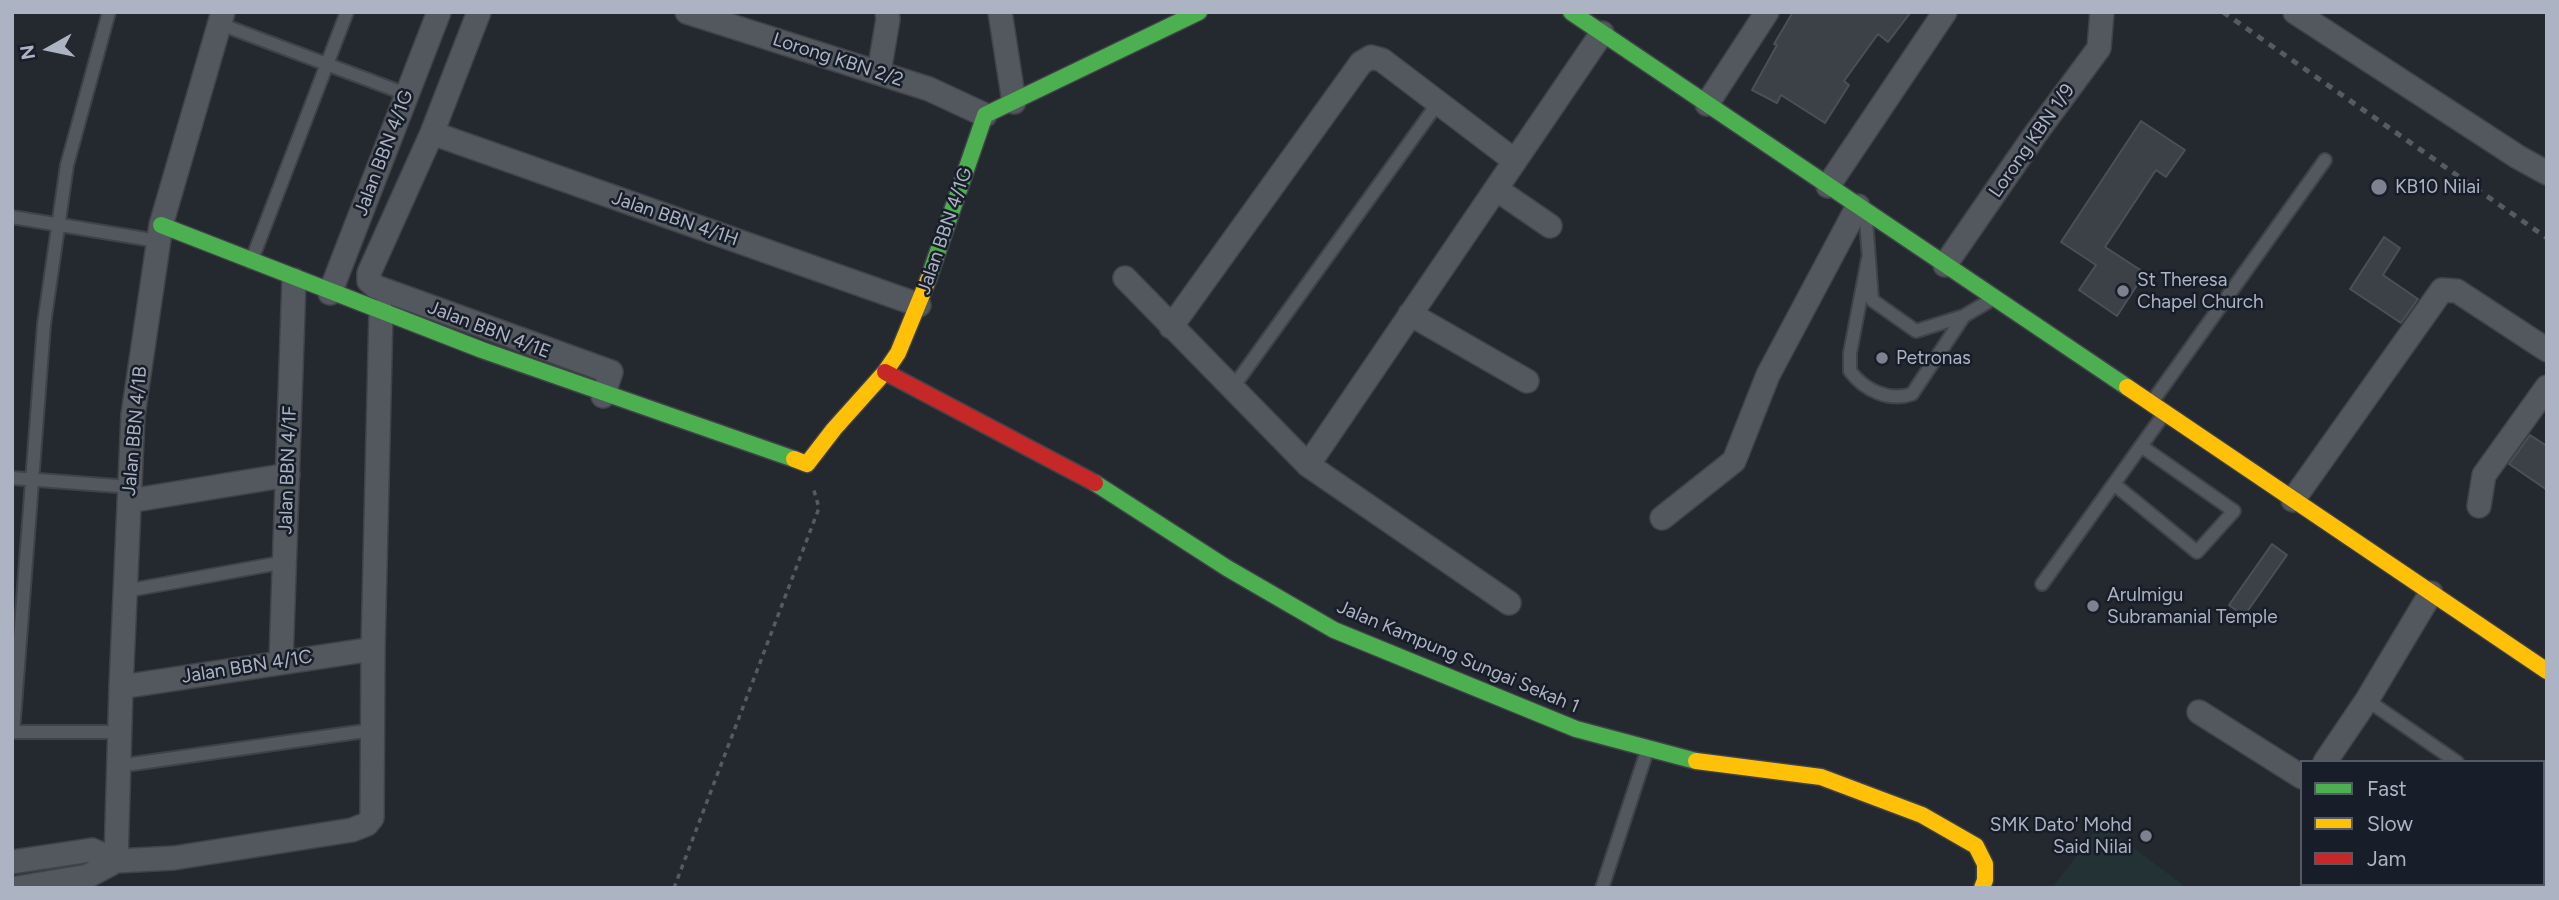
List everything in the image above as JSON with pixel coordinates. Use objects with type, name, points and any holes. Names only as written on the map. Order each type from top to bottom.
[{"type":"street","name":"Jalan BBN 4/1G","points":[[330,293],[439,12]]},
{"type":"street","points":[[478,12],[432,133],[369,274],[369,281],[376,287],[611,372],[603,396]]},
{"type":"street","name":"Lorong KBN 2/2","points":[[687,12],[929,89],[985,115]]},
{"type":"street","points":[[879,72],[887,12]]},
{"type":"street","points":[[985,115],[1199,12]]},
{"type":"street","points":[[1571,12],[2547,671]]},
{"type":"street","points":[[1707,104],[1768,12]]},
{"type":"street","points":[[1828,186],[1945,12]]},
{"type":"street","name":"Lorong KBN 1/9","points":[[1945,265],[2099,48],[2102,12]]},
{"type":"street","points":[[2295,12],[2518,157],[2547,173]]},
{"type":"street","points":[[1003,16],[1014,102]]},
{"type":"street","name":"Jalan BBN 4/1B","points":[[116,861],[133,415],[159,233],[221,18]]},
{"type":"street","points":[[1308,465],[1602,33]]},
{"type":"street","points":[[1171,327],[1361,63],[1371,57],[1382,60],[1515,161]]},
{"type":"street","name":"Jalan BBN 4/1G","points":[[807,464],[898,353],[919,305],[985,115]]},
{"type":"street","name":"Jalan BBN 4/1H","points":[[432,133],[919,305]]},
{"type":"street","points":[[1496,188],[1550,226]]},
{"type":"street","points":[[1662,517],[1734,461],[1768,375],[1862,208]]},
{"type":"street","name":"Jalan BBN 4/1E","points":[[159,233],[251,262],[603,396],[807,464]]},
{"type":"street","points":[[1125,278],[1231,390],[1308,465],[1509,603]]},
{"type":"street","name":"Jalan BBN 4/1F","points":[[281,661],[294,280]]},
{"type":"street","points":[[2292,500],[2442,290],[2457,291],[2547,350]]},
{"type":"street","points":[[17,888],[88,876],[116,861],[174,858],[352,830],[367,824],[372,818],[381,311]]},
{"type":"street","points":[[1410,314],[1527,381]]},
{"type":"street","name":"Jalan Kampung Sungai Sekah 1","points":[[885,372],[1111,492],[1227,568],[1334,630],[1576,729],[1692,760],[1821,777],[1922,815],[1976,846],[1985,864],[1982,888]]},
{"type":"street","points":[[2479,506],[2484,475],[2547,387]]},
{"type":"street","points":[[130,494],[288,475]]},
{"type":"street","points":[[2326,760],[2367,700],[2431,593]]},
{"type":"street","name":"Jalan BBN 4/1C","points":[[121,687],[373,649]]},
{"type":"street","points":[[2199,712],[2300,776]]},
{"type":"street","points":[[12,862],[92,850],[116,861]]},
{"type":"lane","points":[[109,12],[67,165],[44,324],[13,732],[120,732]]},
{"type":"lane","points":[[251,262],[347,12]]},
{"type":"lane","points":[[221,18],[327,64],[406,94]]},
{"type":"lane","points":[[1231,390],[1438,103]]},
{"type":"lane","points":[[2150,404],[2325,160]]},
{"type":"lane","points":[[1862,208],[1872,300],[1916,331],[1964,316],[1994,298]]},
{"type":"lane","points":[[12,217],[58,225],[159,233]]},
{"type":"lane","points":[[1868,259],[1850,353],[1850,371],[1854,377],[1878,393],[1893,398],[1912,394],[1964,316]]},
{"type":"lane","points":[[2042,584],[2164,413]]},
{"type":"lane","points":[[2114,484],[2197,552],[2234,511],[2141,446]]},
{"type":"lane","points":[[12,478],[130,494]]},
{"type":"lane","points":[[125,591],[285,562]]},
{"type":"lane","points":[[2367,700],[2454,760]]},
{"type":"lane","points":[[118,766],[372,730]]},
{"type":"lane","points":[[1602,888],[1648,748]]},
{"type":"path","points":[[674,888],[819,508],[807,464]]},
{"type":"shaded area","points":[[2101,823],[2187,888],[2052,888]]},
{"type":"building","points":[[1793,12],[1911,12],[1888,42],[1878,34],[1844,81],[1849,85],[1825,123],[1781,95],[1777,103],[1752,90]]},
{"type":"building","points":[[2141,121],[2185,150],[2166,177],[2156,170],[2105,247],[2145,273],[2117,316],[2079,290],[2096,265],[2061,242]]},
{"type":"building","points":[[2384,237],[2400,248],[2383,275],[2418,299],[2401,323],[2350,289]]},
{"type":"building","points":[[2530,435],[2547,446],[2547,490],[2509,464]]},
{"type":"building","points":[[2272,544],[2287,555],[2244,616],[2229,605]]},
{"type":"railway","points":[[2223,12],[2547,238]]},
{"type":"traffic: fast","points":[[928,280],[985,115],[1199,12]]},
{"type":"traffic: fast","points":[[1571,12],[2127,387]]},
{"type":"traffic: fast","points":[[161,225],[482,350],[794,459]]},
{"type":"traffic: fast","points":[[1095,483],[1227,568],[1334,630],[1576,729],[1696,761]]},
{"type":"traffic: slow","points":[[794,459],[807,464],[885,372],[898,353],[928,280]]},
{"type":"traffic: slow","points":[[2127,387],[2547,671]]},
{"type":"traffic: slow","points":[[1696,761],[1821,777],[1922,815],[1976,846],[1985,864],[1982,888]]},
{"type":"traffic: jam","points":[[885,372],[1095,483]]},
{"type":"place","name":"KB10 Nilai","points":[[2379,187]]},
{"type":"place","name":"St Theresa Chapel Church","points":[[2123,291]]},
{"type":"place","name":"Petronas","points":[[1882,358]]},
{"type":"place","name":"Arulmigu Subramanial Temple","points":[[2093,606]]},
{"type":"place","name":"SMK Dato' Mohd Said Nilai","points":[[2146,836]]}]
